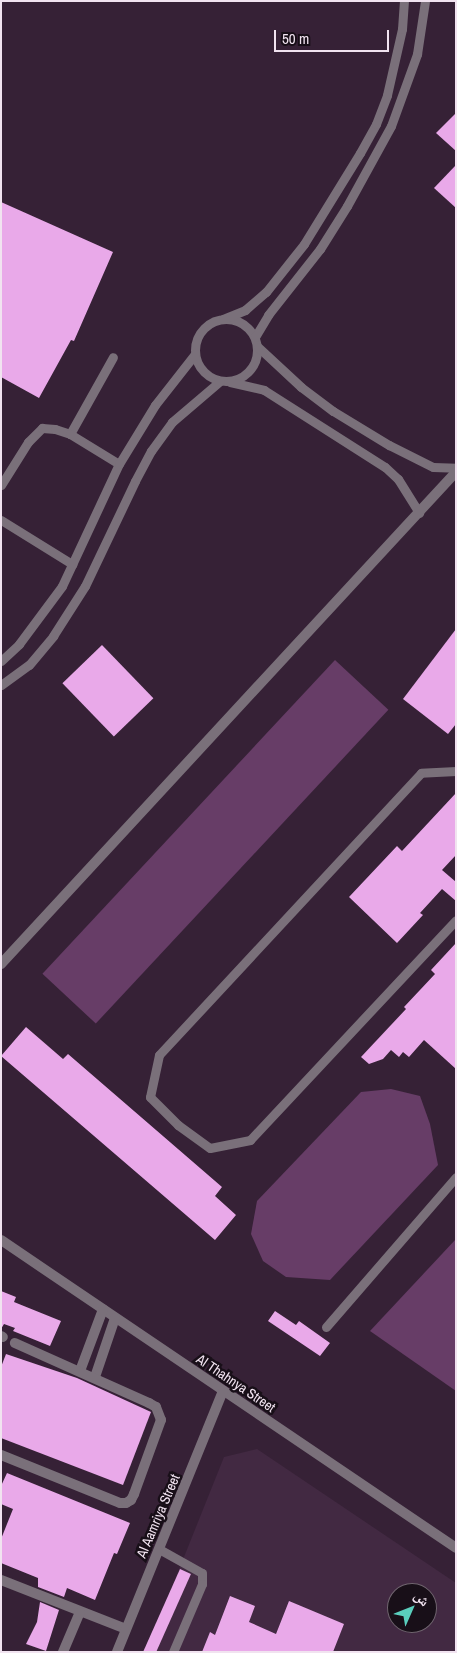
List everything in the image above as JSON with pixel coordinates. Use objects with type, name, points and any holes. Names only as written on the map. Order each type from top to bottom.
[{"type":"street","points":[[1,964],[456,472]]},
{"type":"street","name":"Al Thahnya Street","points":[[1,1240],[456,1548]]},
{"type":"street","points":[[80,1372],[103,1310]]},
{"type":"street","points":[[95,1378],[115,1318]]},
{"type":"street","points":[[1,1455],[120,1503],[131,1500],[161,1420],[160,1413],[149,1403],[15,1342]]},
{"type":"street","name":"Al Aamriya Street","points":[[117,1652],[223,1391]]},
{"type":"street","points":[[1,1580],[126,1629]]},
{"type":"street","points":[[63,1652],[80,1612]]},
{"type":"lane","points":[[1,661],[19,644],[62,586],[119,464],[155,405],[195,354],[199,334],[213,321],[245,310],[266,292],[304,244],[360,153],[376,124],[387,95],[400,44],[404,1]]},
{"type":"lane","points":[[255,337],[268,315],[325,242],[386,135],[398,110],[417,54],[425,1]]},
{"type":"lane","points":[[223,319],[242,323],[255,337],[258,347],[254,366],[239,379],[230,382]]},
{"type":"lane","points":[[258,347],[300,387],[333,411],[389,446],[433,467],[456,468]]},
{"type":"lane","points":[[195,354],[203,371],[220,381],[264,390],[386,467],[398,479],[419,513]]},
{"type":"lane","points":[[70,434],[113,357]]},
{"type":"lane","points":[[1,685],[29,665],[53,636],[85,586],[135,481],[166,430],[172,422],[220,381]]},
{"type":"lane","points":[[1,485],[28,442],[42,428],[55,428],[70,434],[119,464]]},
{"type":"lane","points":[[1,520],[72,564]]},
{"type":"lane","points":[[456,771],[421,773],[414,780],[159,1055],[150,1097],[178,1125],[210,1148],[250,1140],[456,920]]},
{"type":"lane","points":[[326,1327],[456,1177]]},
{"type":"lane","points":[[159,1549],[202,1573],[202,1579],[173,1652]]},
{"type":"shaded area","points":[[335,660],[388,710],[96,1024],[42,974]]},
{"type":"shaded area","points":[[391,1089],[420,1096],[430,1124],[438,1165],[330,1280],[286,1277],[263,1261],[251,1234],[257,1201],[361,1092]]},
{"type":"shaded area","points":[[456,1239],[456,1391],[370,1331]]},
{"type":"shaded area","points":[[257,1449],[456,1583],[456,1652],[146,1652],[224,1457]]},
{"type":"building","points":[[456,113],[456,151],[436,133]]},
{"type":"building","points":[[456,165],[456,208],[434,188]]},
{"type":"building","points":[[1,202],[113,252],[74,341],[71,340],[39,398],[1,377]]},
{"type":"building","points":[[456,629],[456,724],[448,734],[403,699]]},
{"type":"building","points":[[102,645],[153,698],[114,736],[62,683]]},
{"type":"building","points":[[456,793],[456,855],[442,870],[456,882],[456,901],[442,889],[420,913],[423,915],[397,943],[349,897],[397,846],[402,851]]},
{"type":"building","points":[[456,943],[456,1069],[424,1040],[409,1057],[403,1052],[399,1057],[391,1050],[383,1059],[369,1064],[361,1057],[406,1009],[404,1007],[435,974],[431,970]]},
{"type":"building","points":[[26,1027],[63,1059],[68,1054],[222,1187],[215,1196],[236,1215],[215,1240],[1,1056]]},
{"type":"building","points":[[1,1291],[16,1297],[14,1302],[61,1321],[50,1346],[13,1331],[15,1328],[4,1324],[1,1329]]},
{"type":"building","points":[[275,1311],[296,1325],[299,1321],[330,1343],[320,1356],[268,1321]]},
{"type":"building","points":[[6,1354],[77,1378],[151,1412],[123,1485],[1,1438],[1,1367]]},
{"type":"building","points":[[7,1473],[130,1523],[117,1554],[114,1553],[95,1600],[67,1588],[64,1597],[38,1587],[38,1578],[1,1563],[1,1539],[13,1509],[1,1504],[1,1486]]},
{"type":"building","points":[[180,1569],[191,1574],[156,1652],[143,1651]]},
{"type":"building","points":[[230,1596],[255,1606],[249,1622],[276,1634],[289,1601],[344,1624],[333,1652],[202,1652],[210,1632],[215,1635]]},
{"type":"building","points":[[40,1602],[59,1610],[46,1651],[26,1644],[37,1622]]}]
